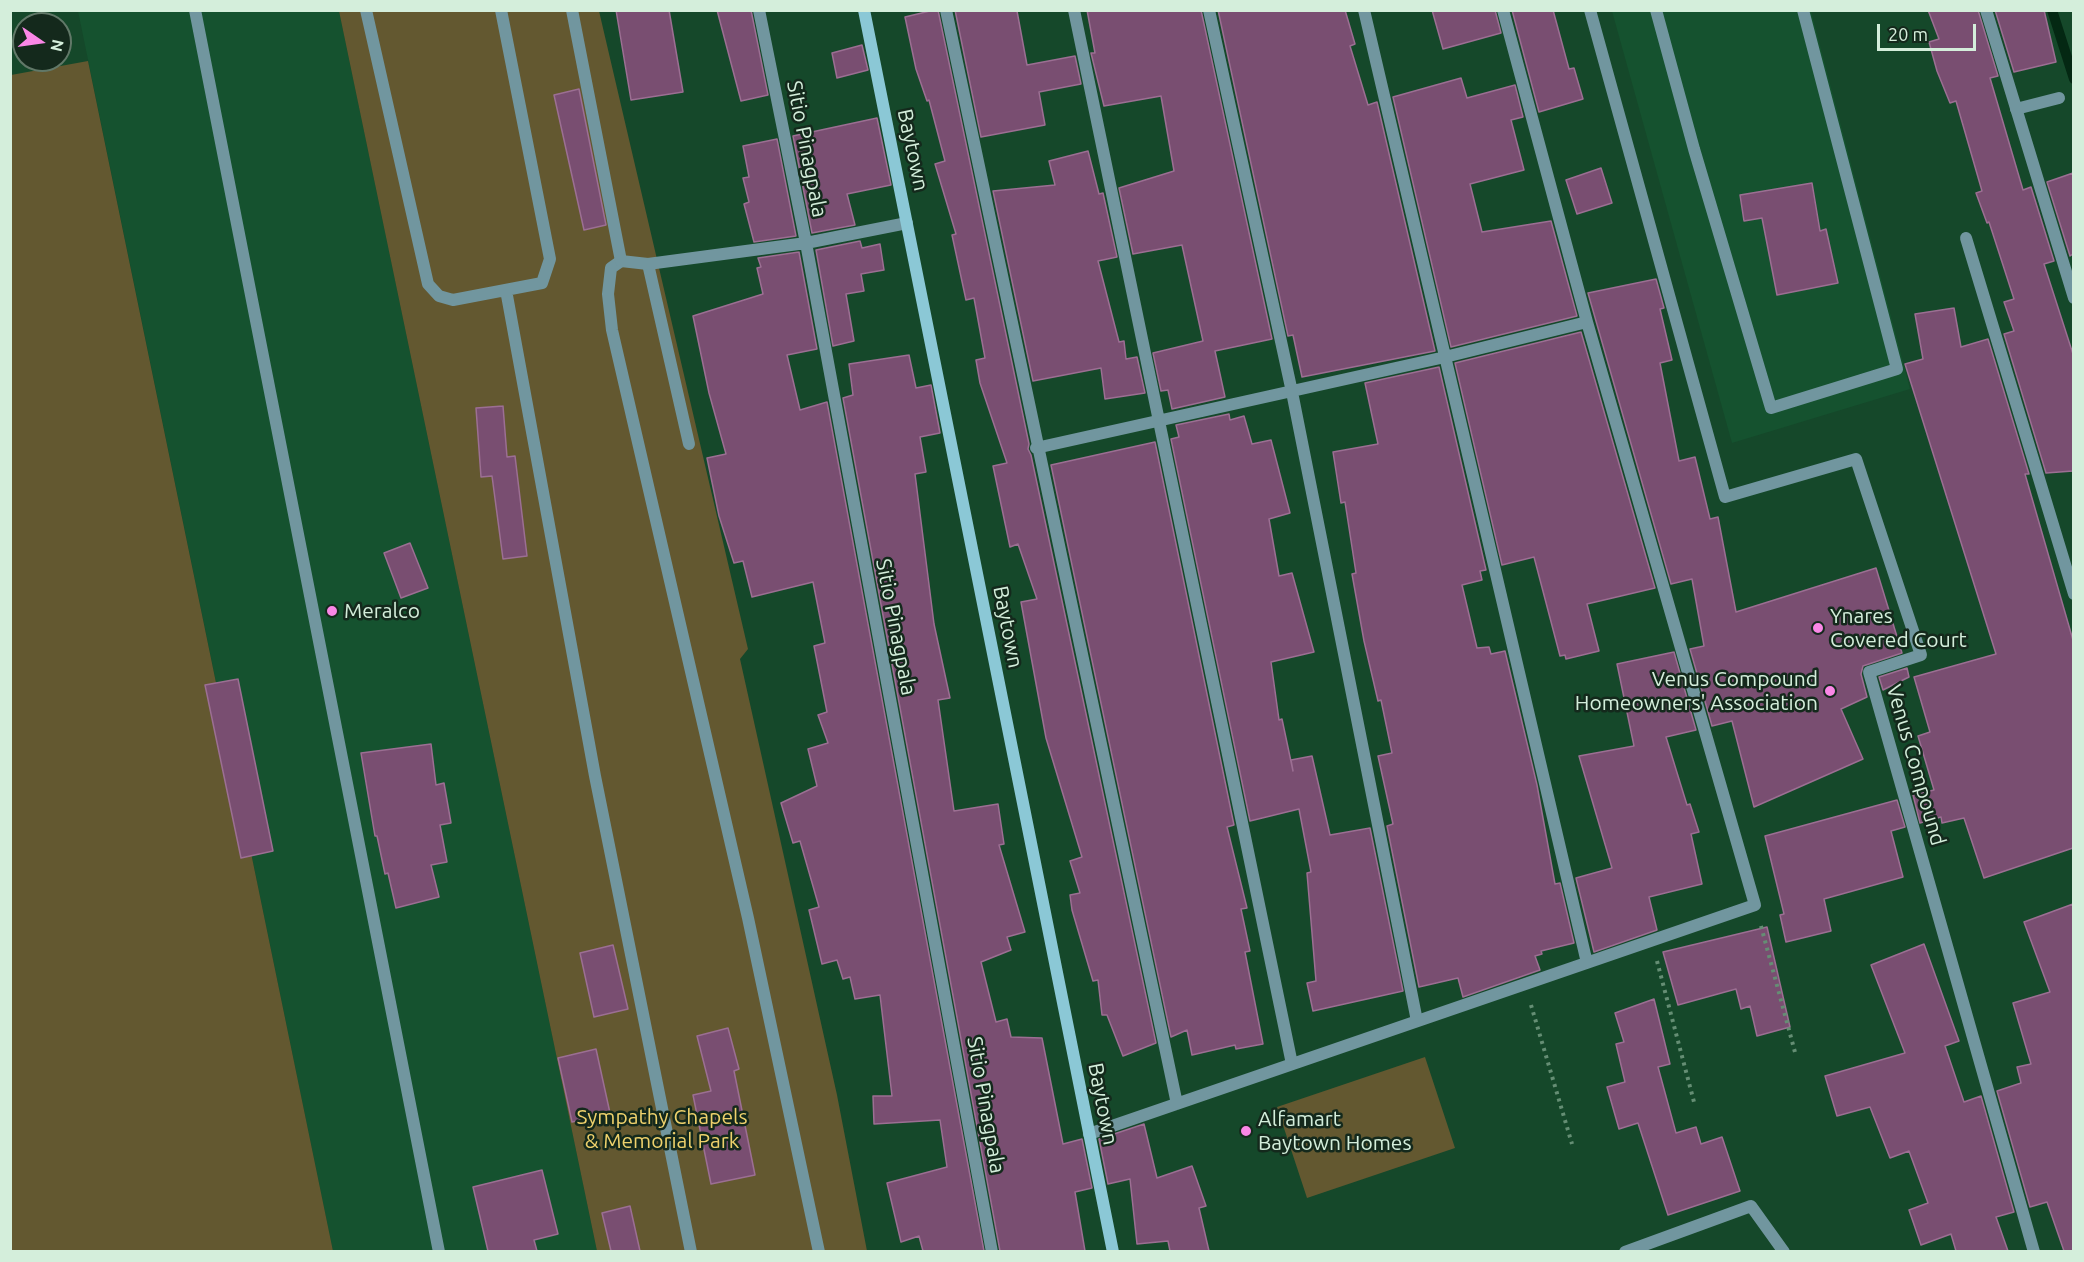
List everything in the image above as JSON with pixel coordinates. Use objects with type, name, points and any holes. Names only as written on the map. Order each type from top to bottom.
[{"type":"main road","name":"Baytown","points":[[864,10],[1113,1251]]},
{"type":"street","points":[[195,10],[439,1251]]},
{"type":"street","points":[[366,10],[428,284],[439,296],[453,300],[542,283],[550,258],[501,10]]},
{"type":"street","points":[[572,10],[621,261]]},
{"type":"street","name":"Sitio Pinagpala","points":[[759,10],[806,243],[992,1251]]},
{"type":"street","points":[[946,10],[1036,448],[1177,1104]]},
{"type":"street","points":[[1074,10],[1292,1064]]},
{"type":"street","points":[[1209,10],[1292,392],[1417,1021]]},
{"type":"street","points":[[1364,10],[1587,963]]},
{"type":"street","points":[[1089,1134],[1755,905],[1587,322],[1503,10]]},
{"type":"street","name":"Venus Compound","points":[[1590,10],[1725,497],[1856,459],[1921,655],[1869,672],[2034,1251]]},
{"type":"street","points":[[1656,10],[1694,149],[1771,408],[1897,369],[1803,10]]},
{"type":"street","points":[[1986,10],[2073,298]]},
{"type":"street","points":[[2016,110],[2060,98]]},
{"type":"street","points":[[819,1251],[742,895],[612,330],[608,294],[611,268],[621,261],[648,264],[806,243],[908,223]]},
{"type":"street","points":[[1966,238],[2073,594]]},
{"type":"street","points":[[648,264],[689,444]]},
{"type":"street","points":[[506,290],[592,764],[691,1251]]},
{"type":"street","points":[[1036,448],[1292,392],[1587,322]]},
{"type":"street","points":[[1625,1251],[1751,1206],[1784,1251]]},
{"type":"path","points":[[1755,905],[1796,1056]]},
{"type":"path","points":[[1651,940],[1694,1102]]},
{"type":"path","points":[[1524,984],[1572,1144]]},
{"type":"shaded area","name":"Meralco","points":[[78,11],[339,11],[597,1251],[333,1251]]},
{"type":"shaded area","points":[[1612,11],[1811,11],[1910,389],[1732,443]]},
{"type":"green space","name":"Sympathy Chapels & Memorial Park","points":[[339,11],[599,11],[748,649],[740,659],[837,1095],[867,1251],[597,1251]]},
{"type":"green space","points":[[88,61],[333,1251],[11,1252],[11,75],[28,72],[72,72],[72,64]]},
{"type":"green space","points":[[1425,1057],[1455,1148],[1307,1198],[1277,1107]]},
{"type":"building","points":[[616,10],[669,10],[683,92],[631,100]]},
{"type":"building","points":[[717,10],[751,10],[768,95],[741,101]]},
{"type":"building","points":[[938,10],[1029,444],[1028,449],[1156,1043],[1123,1056],[1107,1015],[1102,1015],[1098,980],[1093,981],[1072,910],[1070,895],[1080,893],[1070,861],[1082,857],[1046,738],[1021,602],[1037,599],[1018,544],[1010,547],[993,466],[1007,463],[980,383],[976,360],[985,358],[974,298],[966,300],[952,235],[956,234],[935,164],[945,161],[929,100],[927,101],[916,69],[905,17]]},
{"type":"building","points":[[955,10],[1017,11],[1027,65],[1075,56],[1081,84],[1039,92],[1045,125],[981,137]]},
{"type":"building","points":[[1087,10],[1201,10],[1272,339],[1215,351],[1225,397],[1172,409],[1168,390],[1161,391],[1153,353],[1203,341],[1182,245],[1133,254],[1119,188],[1174,171],[1161,96],[1104,106],[1091,53],[1095,53]]},
{"type":"building","points":[[1218,10],[1345,10],[1355,44],[1350,46],[1368,105],[1377,102],[1435,351],[1302,377],[1293,335],[1288,336]]},
{"type":"building","points":[[1432,10],[1495,10],[1501,33],[1443,49]]},
{"type":"building","points":[[1512,10],[1553,10],[1569,69],[1574,68],[1583,99],[1539,112]]},
{"type":"building","points":[[1928,10],[1978,10],[1998,76],[1990,78],[2023,190],[2031,187],[2054,261],[2044,264],[2073,354],[2073,471],[2046,473],[2004,334],[2014,331],[2004,302],[2014,299],[1989,222],[1987,223],[1976,193],[1982,191],[1956,101],[1950,103],[1937,71],[1929,42],[1939,39]]},
{"type":"building","points":[[1995,10],[2044,10],[2056,62],[2014,72]]},
{"type":"building","points":[[862,45],[868,70],[837,78],[832,53]]},
{"type":"building","points":[[1461,78],[1467,98],[1515,85],[1523,117],[1511,120],[1524,170],[1470,184],[1482,232],[1551,221],[1577,316],[1451,347],[1393,97]]},
{"type":"building","points":[[579,89],[606,225],[584,230],[554,95]]},
{"type":"building","points":[[877,118],[891,185],[847,194],[855,225],[812,233],[793,136]]},
{"type":"building","points":[[777,139],[796,236],[754,242],[744,204],[749,202],[743,178],[749,177],[743,146]]},
{"type":"building","points":[[1088,151],[1099,194],[1103,193],[1117,257],[1098,261],[1119,342],[1124,341],[1126,359],[1137,357],[1145,393],[1105,399],[1101,368],[1033,381],[993,191],[1055,185],[1049,161]]},
{"type":"building","points":[[1601,168],[1612,203],[1577,214],[1566,180]]},
{"type":"building","points":[[2073,173],[2073,254],[2070,256],[2047,182]]},
{"type":"building","points":[[1812,183],[1820,231],[1826,229],[1838,283],[1777,295],[1762,218],[1744,221],[1740,195]]},
{"type":"building","points":[[860,241],[862,248],[880,244],[884,270],[861,274],[864,291],[846,294],[854,341],[833,346],[816,250]]},
{"type":"building","points":[[799,252],[817,349],[787,355],[800,410],[827,402],[984,1251],[923,1251],[919,1236],[901,1242],[887,1183],[947,1167],[940,1120],[874,1124],[873,1096],[892,1096],[880,995],[855,999],[850,977],[843,979],[837,960],[822,964],[809,910],[819,907],[800,841],[793,843],[781,803],[817,786],[808,749],[828,743],[818,715],[827,712],[814,646],[825,643],[813,582],[752,597],[743,561],[734,563],[719,516],[707,458],[726,454],[709,393],[693,316],[763,294],[757,268],[761,267],[758,258]]},
{"type":"building","points":[[1656,279],[1664,308],[1660,309],[1672,360],[1660,363],[1679,461],[1695,457],[1710,519],[1718,517],[1736,612],[1876,568],[1902,653],[1863,666],[1861,674],[1867,697],[1841,709],[1863,759],[1754,807],[1732,721],[1712,726],[1690,649],[1704,646],[1692,579],[1671,584],[1588,293]]},
{"type":"building","points":[[1954,308],[1961,347],[1988,339],[2029,474],[2025,474],[2073,640],[2073,848],[1984,878],[1964,818],[1942,823],[1941,817],[1920,823],[1913,795],[1934,790],[1918,736],[1930,732],[1914,677],[1996,654],[1905,364],[1923,359],[1915,314]]},
{"type":"building","points":[[1581,332],[1655,588],[1587,604],[1599,651],[1566,659],[1565,655],[1560,656],[1534,557],[1502,565],[1455,363]]},
{"type":"building","points":[[909,355],[916,388],[931,385],[940,433],[920,437],[926,472],[915,474],[934,624],[950,698],[938,700],[954,811],[998,804],[1004,844],[999,845],[1025,932],[1007,937],[1011,950],[981,962],[996,1022],[1007,1019],[1011,1037],[1042,1038],[1063,1144],[1082,1139],[1092,1188],[1075,1192],[1085,1251],[1000,1251],[843,398],[853,395],[849,364]]},
{"type":"building","points":[[1439,367],[1486,570],[1480,571],[1482,580],[1462,585],[1477,648],[1489,647],[1491,654],[1505,651],[1537,785],[1555,884],[1560,883],[1574,943],[1541,951],[1542,954],[1535,956],[1540,970],[1463,997],[1458,978],[1419,987],[1387,826],[1393,824],[1378,756],[1392,753],[1381,700],[1378,701],[1364,641],[1352,574],[1356,573],[1345,502],[1341,503],[1333,452],[1378,444],[1365,383]]},
{"type":"building","points":[[503,406],[507,457],[515,456],[527,556],[503,559],[492,476],[481,477],[476,408]]},
{"type":"building","points":[[1229,414],[1230,420],[1244,416],[1252,444],[1271,440],[1290,513],[1269,519],[1279,576],[1292,573],[1314,652],[1271,662],[1279,720],[1282,719],[1293,771],[1291,760],[1312,756],[1330,835],[1370,828],[1403,991],[1313,1011],[1307,983],[1316,981],[1307,873],[1311,872],[1299,809],[1250,821],[1171,439],[1179,437],[1176,425]]},
{"type":"building","points":[[1155,442],[1234,825],[1227,827],[1247,908],[1241,909],[1250,951],[1245,952],[1263,1044],[1236,1049],[1235,1045],[1192,1055],[1187,1030],[1171,1037],[1051,465]]},
{"type":"building","points":[[410,543],[428,588],[401,598],[384,553]]},
{"type":"building","points":[[1674,652],[1696,730],[1666,737],[1687,805],[1690,804],[1699,832],[1691,834],[1702,884],[1649,897],[1657,930],[1594,952],[1576,878],[1612,868],[1579,756],[1634,746],[1617,664]]},
{"type":"building","points":[[1907,668],[1909,677],[1883,690],[1879,677]]},
{"type":"building","points":[[238,679],[273,851],[241,858],[205,685]]},
{"type":"building","points":[[431,744],[436,785],[444,783],[451,823],[440,825],[447,862],[431,865],[439,897],[396,908],[388,873],[385,874],[377,836],[375,836],[361,753]]},
{"type":"building","points":[[1897,800],[1905,827],[1891,831],[1903,877],[1824,899],[1831,931],[1786,942],[1780,915],[1784,914],[1765,836]]},
{"type":"building","points":[[2073,904],[2073,1251],[2064,1251],[2047,1202],[2030,1207],[1997,1091],[2021,1083],[2017,1067],[2031,1064],[2013,1003],[2050,992],[2024,922]]},
{"type":"building","points":[[1767,927],[1790,1027],[1757,1036],[1750,1006],[1741,1009],[1736,989],[1678,1005],[1663,952]]},
{"type":"building","points":[[1924,944],[1959,1041],[1945,1046],[1964,1102],[1981,1096],[2014,1212],[1996,1217],[2008,1251],[1956,1251],[1951,1234],[1921,1245],[1909,1210],[1928,1203],[1909,1151],[1890,1158],[1870,1107],[1837,1116],[1825,1076],[1905,1053],[1871,965]]},
{"type":"building","points":[[613,945],[628,1009],[594,1017],[580,953]]},
{"type":"building","points":[[1654,999],[1670,1064],[1658,1067],[1676,1133],[1696,1127],[1701,1144],[1722,1137],[1740,1191],[1668,1215],[1638,1123],[1619,1129],[1607,1087],[1625,1082],[1616,1044],[1624,1042],[1615,1013]]},
{"type":"building","points":[[728,1028],[739,1069],[734,1071],[755,1175],[711,1184],[693,1095],[711,1091],[697,1036]]},
{"type":"building","points":[[596,1049],[610,1113],[572,1122],[558,1058]]},
{"type":"building","points":[[1144,1124],[1157,1178],[1192,1166],[1206,1206],[1199,1208],[1209,1251],[1170,1251],[1168,1241],[1137,1244],[1130,1179],[1108,1184],[1099,1139]]},
{"type":"building","points":[[542,1170],[558,1234],[534,1240],[537,1251],[488,1251],[473,1187]]},
{"type":"building","points":[[630,1206],[640,1251],[611,1251],[602,1213]]},
{"type":"waterway","points":[[2052,10],[2074,79]]},
{"type":"place","name":"Meralco","points":[[332,611]]},
{"type":"place","name":"Ynares Covered Court","points":[[1818,628]]},
{"type":"place","name":"Venus Compound Homeowners' Association","points":[[1830,691]]},
{"type":"place","name":"Alfamart Baytown Homes","points":[[1246,1131]]}]
